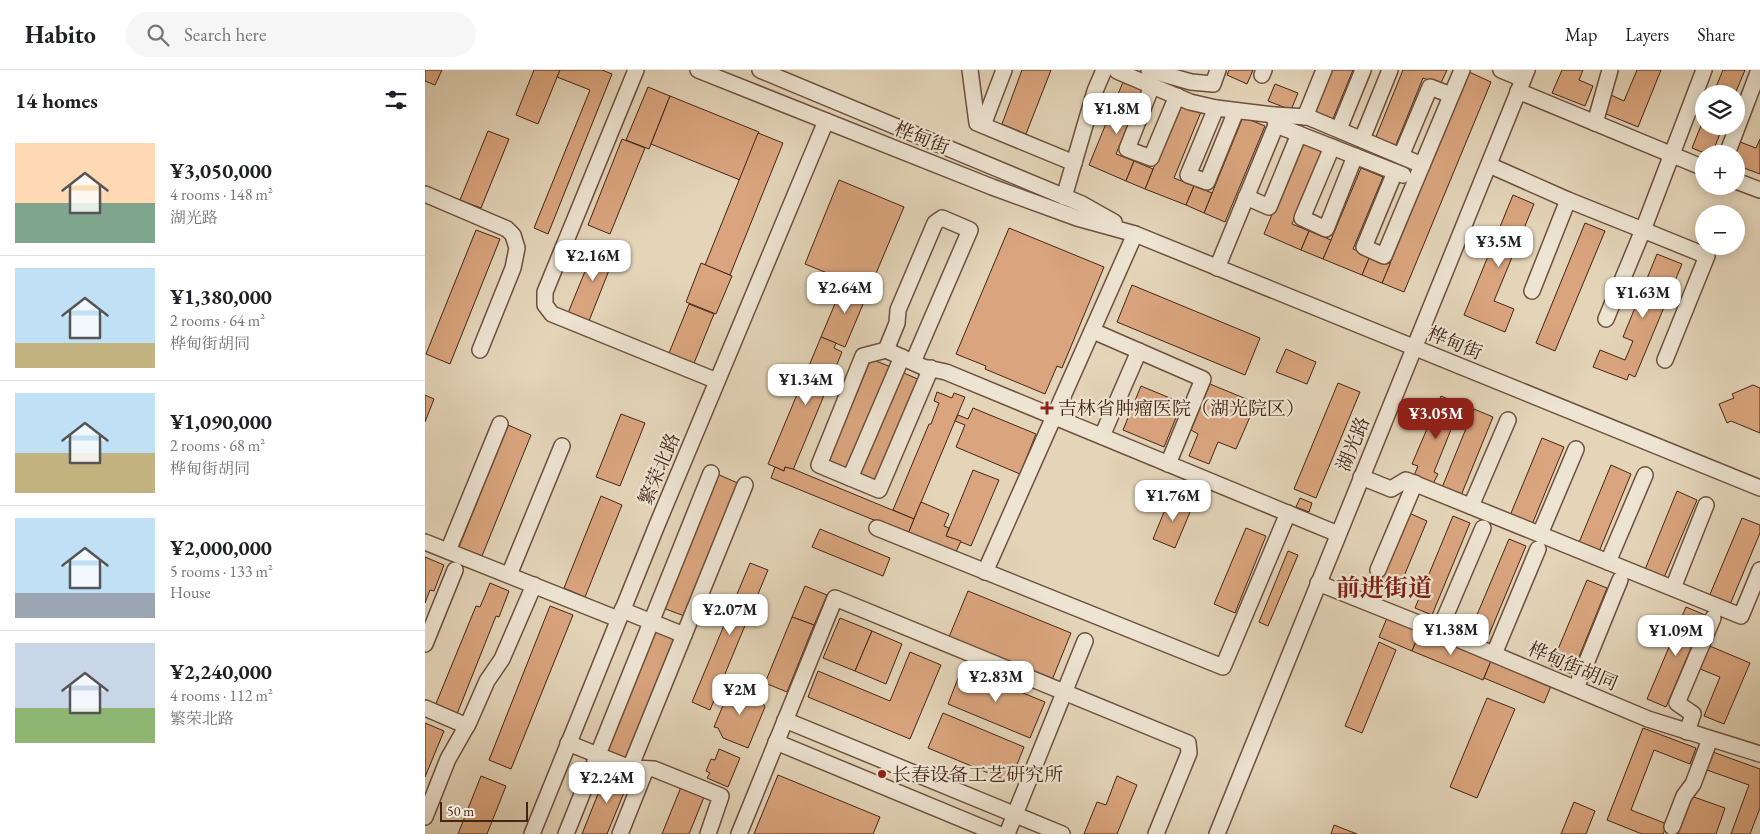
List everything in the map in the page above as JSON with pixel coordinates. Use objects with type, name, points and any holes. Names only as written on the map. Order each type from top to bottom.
[{"type":"street","points":[[636,70],[545,292],[545,305],[552,314],[717,381]]},
{"type":"street","name":"桦甸街","points":[[698,70],[1060,212],[1135,234],[1760,488]]},
{"type":"street","name":"桦甸街","points":[[760,70],[1082,204],[1135,234]]},
{"type":"street","points":[[970,70],[977,123],[1074,163]]},
{"type":"street","points":[[983,125],[1004,70]]},
{"type":"street","points":[[1149,70],[1184,75],[1191,82],[1213,84],[1218,70]]},
{"type":"street","points":[[1305,117],[1324,70]]},
{"type":"street","points":[[1339,130],[1363,70]]},
{"type":"street","points":[[1362,139],[1390,70]]},
{"type":"street","points":[[1395,172],[1364,247],[1384,256],[1462,70]]},
{"type":"street","points":[[1501,70],[1523,80],[1595,123],[1695,165]]},
{"type":"street","points":[[1595,123],[1610,70]]},
{"type":"street","points":[[1606,319],[1643,230],[1704,70]]},
{"type":"street","points":[[1730,145],[1759,70]]},
{"type":"street","points":[[1064,197],[1095,91],[1110,71],[1190,102],[1236,110],[1275,120],[1299,134],[1416,180]]},
{"type":"street","name":"湖光路","points":[[1217,834],[1523,80]]},
{"type":"street","points":[[1151,86],[1127,149],[1151,158],[1177,96]]},
{"type":"street","points":[[1401,156],[1430,87],[1451,95]]},
{"type":"street","points":[[1216,108],[1188,175],[1207,182],[1236,110]]},
{"type":"street","points":[[1275,120],[1305,117],[1422,165]]},
{"type":"street","points":[[1217,268],[1275,120]]},
{"type":"street","name":"繁荣北路","points":[[532,834],[620,615],[826,121]]},
{"type":"street","points":[[1246,197],[1269,207],[1299,134]]},
{"type":"street","points":[[1332,147],[1302,218],[1326,228],[1355,156]]},
{"type":"street","points":[[1489,165],[1568,200],[1707,256],[1665,360]]},
{"type":"street","points":[[1745,184],[1760,190]]},
{"type":"street","points":[[425,194],[507,229],[513,235],[517,248],[513,268],[480,350]]},
{"type":"street","points":[[1531,291],[1568,200]]},
{"type":"street","points":[[850,478],[969,230],[943,218],[935,223],[898,310],[897,323],[886,350]]},
{"type":"street","points":[[985,572],[1135,234]]},
{"type":"street","points":[[1093,331],[1203,379],[1167,464]]},
{"type":"street","points":[[931,368],[879,490],[819,465],[863,356],[886,350],[907,360],[946,372],[1338,534]]},
{"type":"street","points":[[1102,436],[1139,351]]},
{"type":"street","points":[[1471,506],[1508,420]]},
{"type":"street","points":[[448,551],[500,424]]},
{"type":"street","points":[[509,575],[562,446]]},
{"type":"street","points":[[1494,654],[1576,448]]},
{"type":"street","points":[[566,834],[711,473]]},
{"type":"street","points":[[1608,562],[1645,475]]},
{"type":"street","points":[[1361,477],[1391,489],[1406,480],[1415,483],[1471,506],[1539,542],[1608,562],[1741,616],[1760,570]]},
{"type":"street","points":[[1378,570],[1415,483]]},
{"type":"street","points":[[630,768],[745,485]]},
{"type":"street","points":[[1673,588],[1706,505]]},
{"type":"street","points":[[877,528],[1223,667],[1288,513]]},
{"type":"street","points":[[1439,631],[1483,528]]},
{"type":"street","points":[[425,542],[534,585],[620,615],[651,622],[684,635]]},
{"type":"street","points":[[425,644],[455,570]]},
{"type":"street","points":[[1575,688],[1620,580]]},
{"type":"street","name":"桦甸街胡同","points":[[1318,583],[1439,631],[1648,719],[1760,754]]},
{"type":"street","points":[[425,817],[448,759],[467,726],[487,681],[502,659],[534,585]]},
{"type":"street","points":[[739,834],[835,598],[1188,743],[1189,753],[1156,834]]},
{"type":"street","points":[[1687,732],[1693,714],[1677,704],[1713,618]]},
{"type":"street","points":[[1007,834],[1085,642]]},
{"type":"street","points":[[425,708],[467,726]]},
{"type":"street","points":[[785,720],[1062,834]]},
{"type":"street","points":[[1673,827],[1684,796],[1693,784],[1710,739]]},
{"type":"street","points":[[776,742],[998,834]]},
{"type":"street","points":[[569,743],[630,768],[654,769],[721,796],[708,834]]},
{"type":"street","points":[[846,771],[855,749]]},
{"type":"street","points":[[620,834],[646,769]]},
{"type":"street","points":[[921,802],[929,779]]},
{"type":"building","points":[[425,70],[442,70],[435,85],[425,81]]},
{"type":"building","points":[[534,70],[560,70],[538,124],[516,115]]},
{"type":"building","points":[[560,70],[602,70],[612,74],[548,234],[534,228],[590,90],[557,77]]},
{"type":"building","points":[[1022,70],[1051,70],[1026,134],[1002,124]]},
{"type":"building","points":[[1229,70],[1253,70],[1247,84],[1227,75]]},
{"type":"building","points":[[1330,70],[1353,70],[1332,121],[1313,113]]},
{"type":"building","points":[[1403,70],[1447,70],[1440,85],[1423,78],[1395,147],[1375,139]]},
{"type":"building","points":[[1562,70],[1583,70],[1579,80],[1593,86],[1585,106],[1552,93]]},
{"type":"building","points":[[1637,70],[1661,70],[1638,127],[1604,113],[1611,95],[1624,101]]},
{"type":"building","points":[[1723,70],[1745,70],[1739,85],[1717,85]]},
{"type":"building","points":[[1469,72],[1491,82],[1404,292],[1382,283]]},
{"type":"building","points":[[1123,82],[1142,90],[1116,154],[1134,161],[1126,181],[1089,165]]},
{"type":"building","points":[[1275,84],[1298,93],[1291,110],[1268,101]]},
{"type":"building","points":[[648,87],[670,96],[649,149],[626,140]]},
{"type":"building","points":[[670,96],[759,132],[740,180],[651,144]]},
{"type":"building","points":[[1180,103],[1201,112],[1174,178],[1194,186],[1186,205],[1145,189]]},
{"type":"building","points":[[1243,117],[1265,126],[1225,222],[1204,213]]},
{"type":"building","points":[[488,131],[509,139],[481,208],[460,200]]},
{"type":"building","points":[[758,133],[783,143],[730,275],[705,265]]},
{"type":"building","points":[[1697,135],[1719,135],[1716,145],[1695,145],[1695,149],[1692,148]]},
{"type":"building","points":[[622,139],[645,148],[610,234],[588,225]]},
{"type":"building","points":[[1760,139],[1760,174],[1745,168],[1745,145],[1739,145],[1740,142],[1756,148]]},
{"type":"building","points":[[1302,142],[1322,151],[1292,224],[1309,231],[1301,250],[1264,234]]},
{"type":"building","points":[[1134,161],[1153,169],[1145,189],[1126,181]]},
{"type":"building","points":[[1361,168],[1383,177],[1353,249],[1370,256],[1362,275],[1323,259]]},
{"type":"building","points":[[839,180],[904,207],[869,290],[805,264]]},
{"type":"building","points":[[1194,186],[1212,193],[1204,213],[1186,205]]},
{"type":"building","points":[[1513,195],[1534,204],[1494,301],[1514,309],[1505,332],[1464,315]]},
{"type":"building","points":[[1585,223],[1605,231],[1555,351],[1536,343]]},
{"type":"building","points":[[1009,228],[1104,267],[1062,368],[1057,366],[1045,394],[985,369],[986,366],[956,354]]},
{"type":"building","points":[[476,230],[500,239],[450,364],[426,354]]},
{"type":"building","points":[[1309,231],[1331,240],[1323,259],[1301,250]]},
{"type":"building","points":[[597,242],[617,250],[589,321],[568,313]]},
{"type":"building","points":[[1657,254],[1682,264],[1635,377],[1629,374],[1627,380],[1593,367],[1600,350],[1625,360],[1633,341],[1623,337]]},
{"type":"building","points":[[1370,256],[1390,264],[1382,283],[1362,275]]},
{"type":"building","points":[[701,263],[732,276],[716,314],[686,302]]},
{"type":"building","points":[[845,280],[869,290],[845,347],[821,337]]},
{"type":"building","points":[[1132,285],[1260,338],[1245,375],[1117,322]]},
{"type":"building","points":[[689,304],[714,314],[692,368],[667,358]]},
{"type":"building","points":[[821,337],[836,343],[834,348],[842,352],[793,470],[785,467],[784,471],[768,464]]},
{"type":"building","points":[[1286,349],[1316,362],[1307,384],[1276,372]]},
{"type":"building","points":[[871,359],[891,367],[847,473],[827,464]]},
{"type":"building","points":[[899,371],[920,380],[876,485],[856,476]]},
{"type":"building","points":[[1338,383],[1360,392],[1316,498],[1294,489]]},
{"type":"building","points":[[1210,384],[1256,403],[1236,449],[1218,442],[1209,464],[1189,456],[1198,434],[1191,430]]},
{"type":"building","points":[[1753,385],[1760,388],[1760,433],[1731,421],[1727,423],[1719,404],[1734,398],[1732,394]]},
{"type":"building","points":[[1141,386],[1182,403],[1164,447],[1123,430]]},
{"type":"building","points":[[937,392],[952,398],[954,393],[965,397],[914,519],[893,510],[939,403],[934,401]]},
{"type":"building","points":[[425,395],[434,399],[425,422]]},
{"type":"building","points":[[1441,396],[1465,406],[1460,419],[1456,417],[1434,472],[1438,474],[1432,486],[1413,478],[1418,466],[1412,464]]},
{"type":"building","points":[[973,408],[1036,434],[1020,474],[956,447],[965,425],[955,421],[958,415],[968,419]]},
{"type":"building","points":[[1474,409],[1493,417],[1460,498],[1441,490]]},
{"type":"building","points":[[621,414],[645,423],[620,486],[596,477]]},
{"type":"building","points":[[508,425],[531,435],[482,556],[459,547]]},
{"type":"building","points":[[1542,438],[1564,447],[1531,527],[1509,518]]},
{"type":"building","points":[[1611,465],[1631,474],[1598,554],[1578,545]]},
{"type":"building","points":[[775,467],[784,471],[785,467],[793,469],[914,519],[908,534],[771,478]]},
{"type":"building","points":[[973,470],[999,480],[971,546],[946,536]]},
{"type":"building","points":[[717,474],[740,484],[687,617],[663,608]]},
{"type":"building","points":[[1677,491],[1697,500],[1663,580],[1644,572]]},
{"type":"building","points":[[1171,495],[1193,505],[1175,548],[1153,539]]},
{"type":"building","points":[[601,496],[622,505],[585,597],[564,588]]},
{"type":"building","points":[[1300,498],[1312,503],[1309,512],[1296,507]]},
{"type":"building","points":[[921,502],[949,514],[944,526],[949,528],[946,536],[961,541],[955,554],[908,534]]},
{"type":"building","points":[[1409,513],[1427,521],[1399,588],[1381,581]]},
{"type":"building","points":[[1453,516],[1470,523],[1432,615],[1415,608]]},
{"type":"building","points":[[1742,518],[1760,525],[1760,533],[1729,607],[1708,599]]},
{"type":"building","points":[[1246,528],[1266,536],[1235,613],[1214,604]]},
{"type":"building","points":[[820,529],[890,558],[883,576],[812,547]]},
{"type":"building","points":[[1509,539],[1526,546],[1488,637],[1471,629]]},
{"type":"building","points":[[1288,551],[1298,555],[1268,626],[1259,622]]},
{"type":"building","points":[[425,557],[444,565],[434,591],[430,590],[425,603]]},
{"type":"building","points":[[750,563],[768,570],[710,710],[692,702]]},
{"type":"building","points":[[1587,580],[1607,588],[1572,674],[1551,666]]},
{"type":"building","points":[[490,583],[509,591],[499,617],[496,616],[457,714],[435,706],[476,606],[480,607]]},
{"type":"building","points":[[805,586],[827,595],[814,625],[792,617]]},
{"type":"building","points":[[968,591],[1071,633],[1052,680],[949,637]]},
{"type":"building","points":[[550,606],[573,615],[511,769],[489,760]]},
{"type":"building","points":[[1686,607],[1705,615],[1666,707],[1647,699]]},
{"type":"building","points":[[792,617],[814,625],[787,692],[765,683]]},
{"type":"building","points":[[840,618],[872,631],[855,671],[823,658]]},
{"type":"building","points":[[1387,618],[1420,632],[1412,651],[1379,637]]},
{"type":"building","points":[[655,631],[677,640],[628,761],[606,752]]},
{"type":"building","points":[[872,631],[902,644],[886,684],[855,671]]},
{"type":"building","points":[[1420,632],[1491,661],[1483,680],[1412,651]]},
{"type":"building","points":[[1379,642],[1396,650],[1362,733],[1345,726]]},
{"type":"building","points":[[1705,644],[1750,663],[1724,724],[1704,716],[1720,677],[1695,667]]},
{"type":"building","points":[[910,652],[941,665],[910,739],[808,697],[818,671],[890,701]]},
{"type":"building","points":[[1491,661],[1551,686],[1544,703],[1484,678]]},
{"type":"building","points":[[962,668],[1045,702],[1030,738],[948,704]]},
{"type":"building","points":[[732,684],[764,697],[762,701],[765,707],[748,748],[723,738],[718,728],[714,727]]},
{"type":"building","points":[[1487,698],[1515,709],[1477,798],[1450,787]]},
{"type":"building","points":[[943,713],[1024,747],[1010,782],[928,748]]},
{"type":"building","points":[[425,723],[444,731],[425,777]]},
{"type":"building","points":[[1643,728],[1696,748],[1690,764],[1654,750],[1631,810],[1667,824],[1663,834],[1642,834],[1607,820]]},
{"type":"building","points":[[719,749],[740,758],[728,787],[707,778],[710,773],[706,771],[711,759],[715,760]]},
{"type":"building","points":[[1713,752],[1760,769],[1760,808],[1750,834],[1731,834],[1749,785],[1707,770]]},
{"type":"building","points":[[608,769],[630,778],[607,834],[582,834]]},
{"type":"building","points":[[778,775],[880,817],[873,834],[754,834]]},
{"type":"building","points":[[481,776],[506,786],[487,834],[458,834]]},
{"type":"building","points":[[1117,776],[1137,785],[1117,834],[1084,834],[1097,802],[1106,805]]},
{"type":"building","points":[[681,787],[704,797],[689,834],[662,834]]},
{"type":"building","points":[[1691,796],[1725,808],[1716,834],[1678,834]]},
{"type":"building","points":[[1574,802],[1595,811],[1586,834],[1561,834]]},
{"type":"building","points":[[1334,825],[1357,834],[1331,834]]},
{"type":"place","name":"吉林省肿瘤医院（湖光院区）","points":[[1047,408]]},
{"type":"place","name":"长春设备工艺研究所","points":[[882,774]]},
{"type":"district","name":"前进街道","points":[[1384,587]]}]
